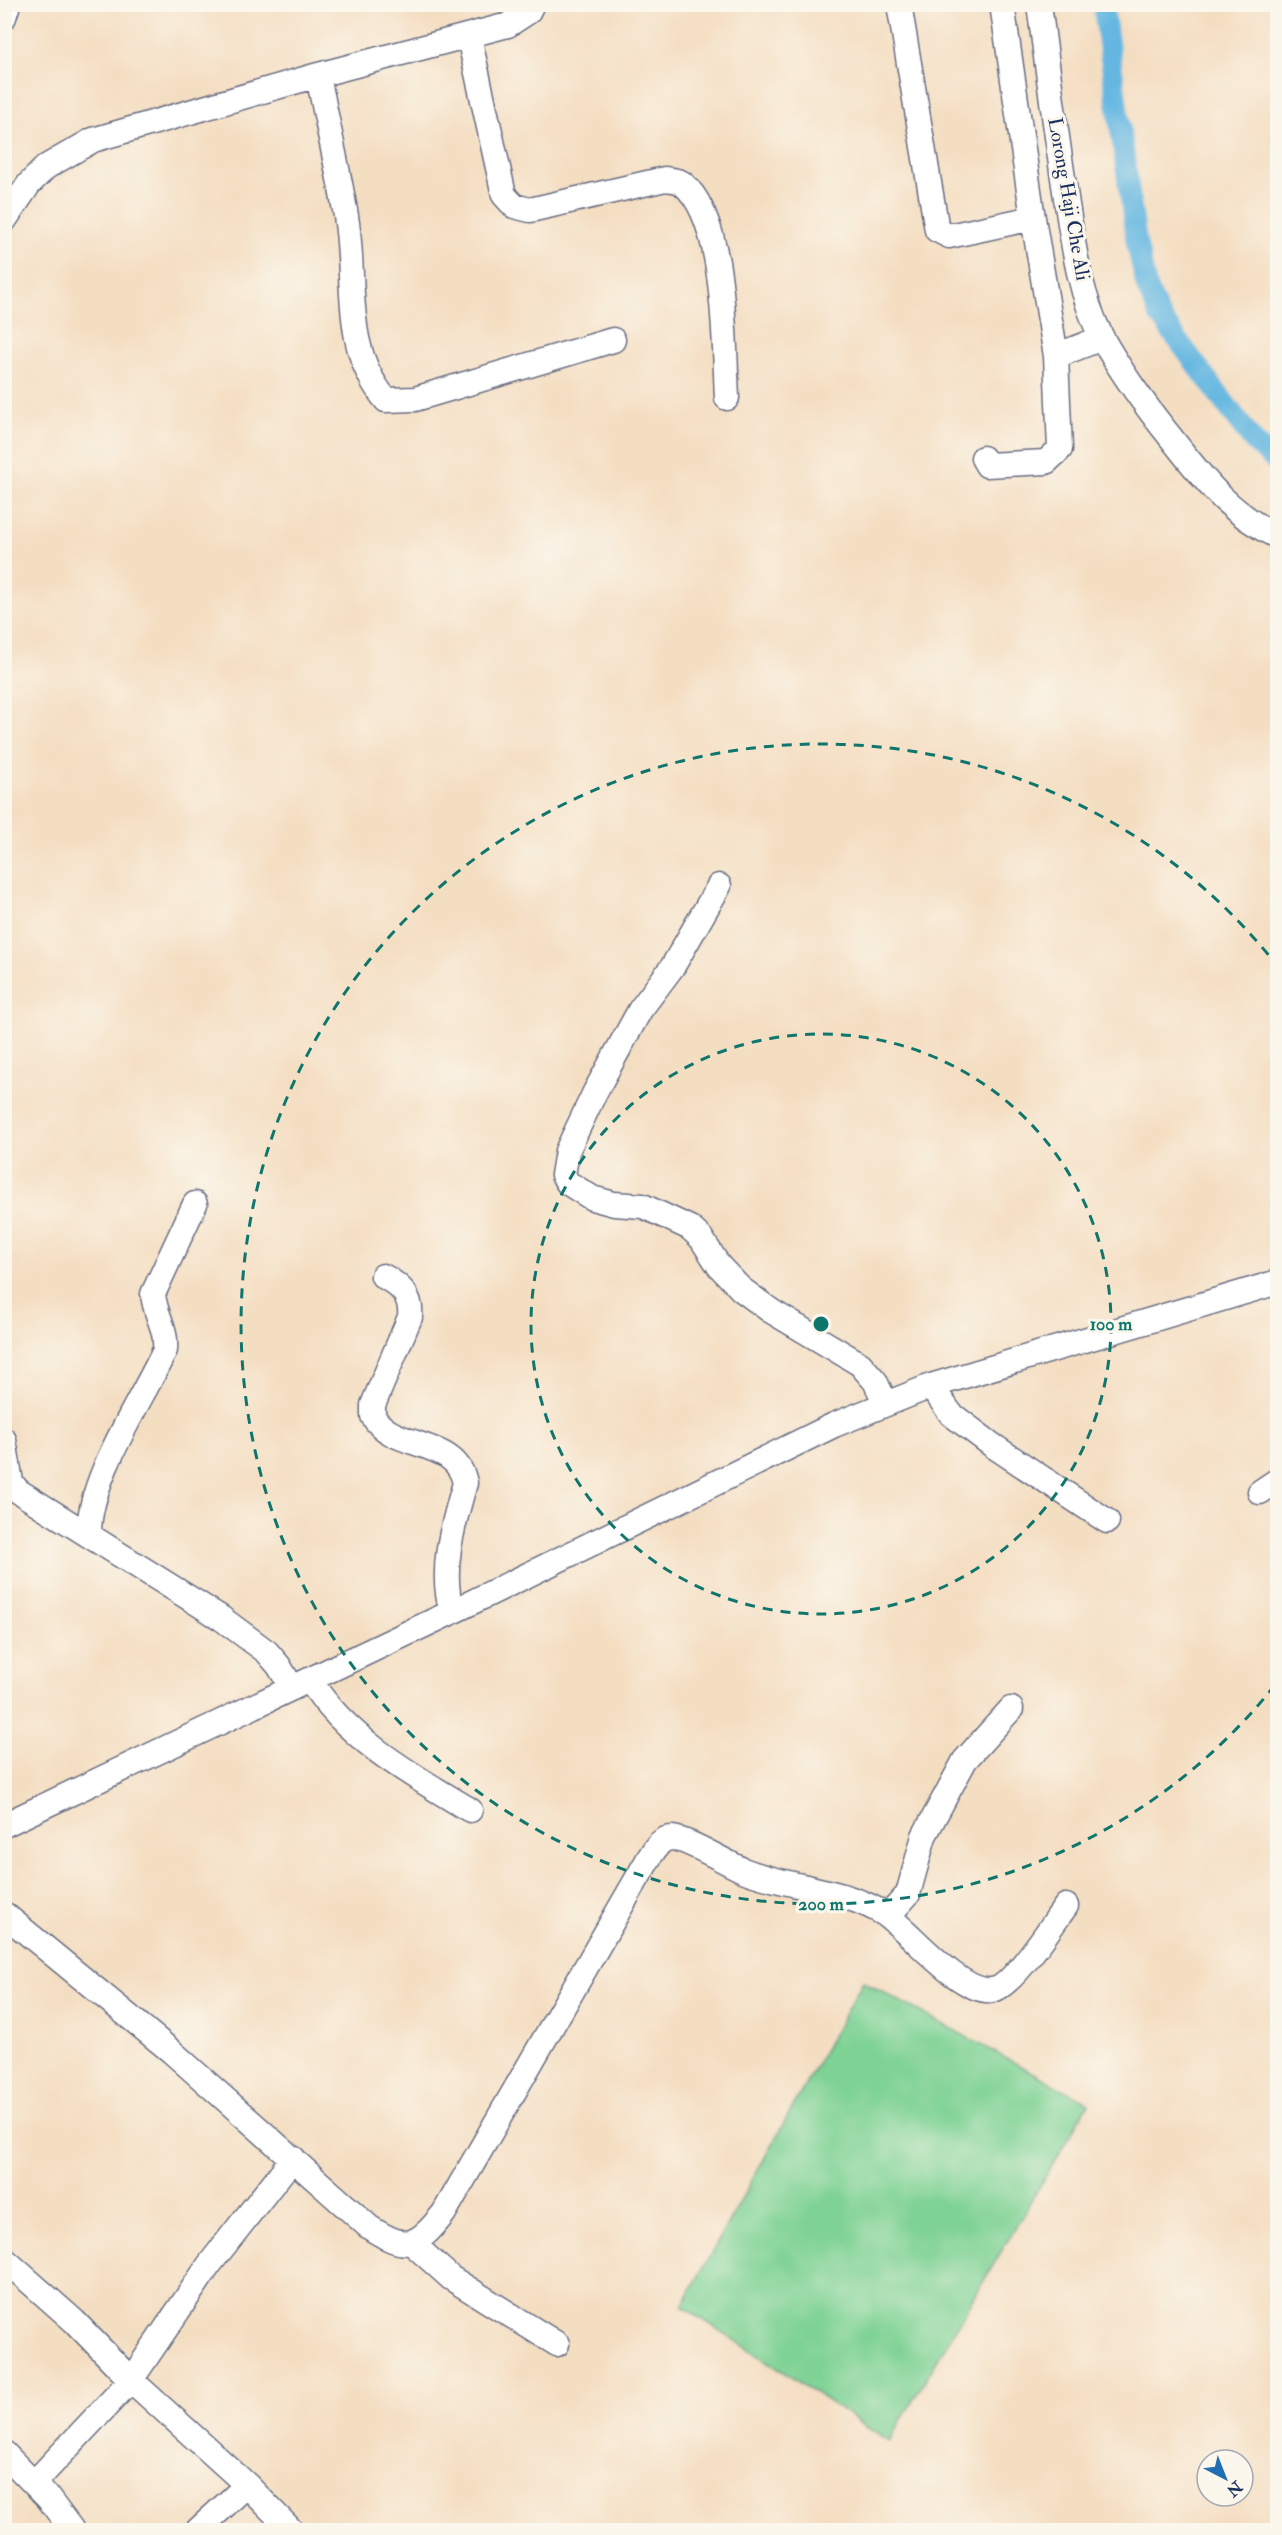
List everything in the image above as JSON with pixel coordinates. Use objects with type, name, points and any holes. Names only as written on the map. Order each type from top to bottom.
[{"type":"street","points":[[4,17],[8,4]]},
{"type":"street","points":[[4,221],[30,184],[46,167],[93,140],[318,75],[508,25],[528,12],[532,4]]},
{"type":"street","points":[[899,4],[937,230],[949,236],[1033,218]]},
{"type":"street","points":[[983,458],[987,465],[1046,462],[1060,449],[1056,356],[1033,218],[1002,4]]},
{"type":"street","name":"Lorong Haji Che Ali","points":[[1039,4],[1072,237],[1085,296],[1102,338],[1156,418],[1228,507],[1278,537]]},
{"type":"street","points":[[469,36],[504,195],[514,206],[530,210],[664,179],[681,182],[690,192],[706,221],[717,256],[727,398]]},
{"type":"street","points":[[318,75],[346,217],[353,276],[355,336],[361,360],[386,400],[415,399],[613,340]]},
{"type":"street","points":[[1056,356],[1102,338]]},
{"type":"street","points":[[719,886],[673,966],[640,1010],[595,1092],[567,1151],[563,1175],[568,1183],[592,1198],[614,1204],[643,1206],[690,1228],[701,1238],[719,1266],[741,1289],[798,1328],[860,1364],[874,1381],[886,1404]]},
{"type":"street","points":[[89,1534],[89,1512],[100,1479],[165,1350],[167,1334],[154,1309],[153,1294],[195,1204]]},
{"type":"street","points":[[383,1276],[397,1284],[407,1295],[411,1306],[410,1317],[373,1405],[373,1416],[386,1430],[437,1450],[463,1472],[465,1483],[448,1557],[447,1597],[452,1612]]},
{"type":"street","points":[[8,1819],[452,1612],[834,1425],[931,1386],[1278,1282]]},
{"type":"street","points":[[931,1386],[951,1414],[992,1445],[1107,1521]]},
{"type":"street","points":[[4,1440],[11,1482],[18,1491],[221,1618],[267,1652],[279,1666],[373,1746],[423,1782],[470,1810]]},
{"type":"street","points":[[888,1916],[908,1894],[924,1836],[965,1760],[1011,1710]]},
{"type":"street","points":[[4,1914],[171,2051],[293,2157],[369,2227],[400,2244],[412,2244],[427,2234],[444,2213],[649,1858],[663,1840],[673,1838],[746,1871],[858,1902],[888,1916],[956,1975],[975,1987],[995,1990],[1012,1977],[1066,1906]]},
{"type":"street","points":[[34,2483],[131,2380],[209,2265],[293,2157]]},
{"type":"street","points":[[412,2244],[451,2278],[557,2344]]},
{"type":"street","points":[[4,2259],[74,2321],[131,2380],[248,2485],[291,2530]]},
{"type":"street","points":[[4,2453],[34,2483],[72,2530]]},
{"type":"street","points":[[198,2530],[248,2485]]},
{"type":"green space","points":[[863,1981],[1089,2103],[889,2441],[682,2306]]},
{"type":"waterway","points":[[1103,4],[1136,240],[1146,285],[1159,315],[1254,442],[1278,463]]}]
